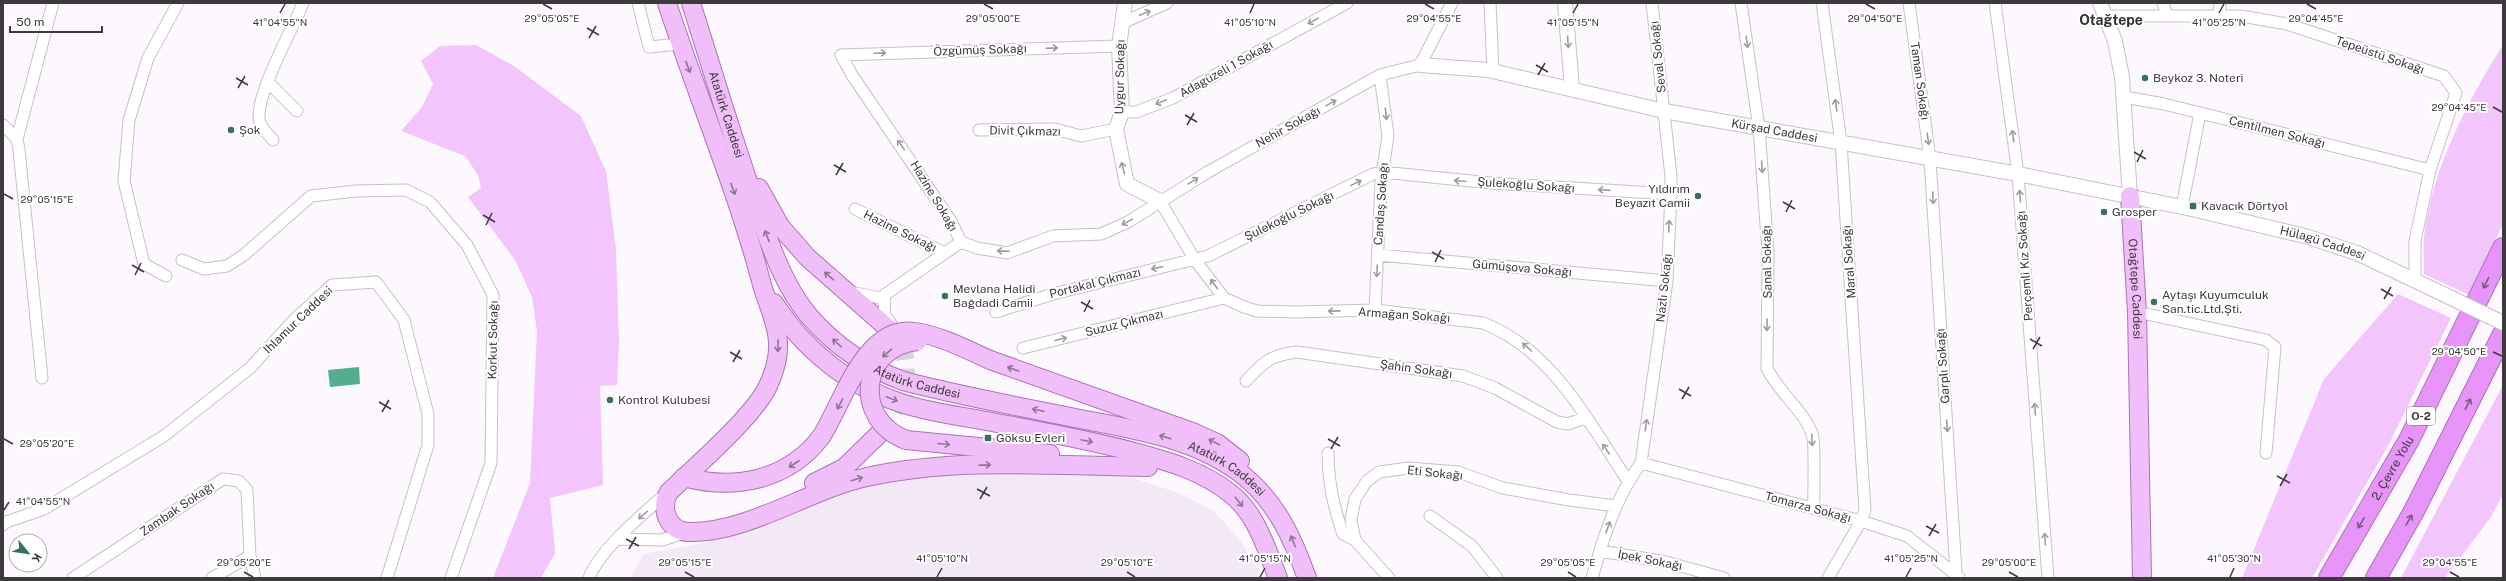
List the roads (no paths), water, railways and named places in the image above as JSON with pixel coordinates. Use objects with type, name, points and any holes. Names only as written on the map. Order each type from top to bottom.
[{"type":"highway","name":"2. Çevre Yolu","points":[[2329,578],[2409,440],[2503,248]]},
{"type":"highway","points":[[2376,578],[2414,511],[2503,334]]},
{"type":"main road","name":"Atatürk Caddesi","points":[[667,3],[680,44],[740,209],[757,268]]},
{"type":"main road","name":"Atatürk Caddesi","points":[[691,3],[741,161],[776,259],[798,299],[821,329],[869,367],[913,384],[1170,439],[1216,458],[1245,477],[1259,490],[1273,507],[1289,532],[1307,578]]},
{"type":"main road","points":[[741,161],[788,237],[807,257],[899,337]]},
{"type":"main road","name":"Otağtepe Caddesi","points":[[2130,196],[2136,312],[2142,578]]},
{"type":"main road","points":[[757,268],[777,327],[779,344],[776,363],[767,388],[753,408],[669,492],[664,501],[667,516],[673,525],[687,532],[708,531],[736,524],[860,478],[918,467],[1081,464],[1148,467]]},
{"type":"main road","points":[[757,268],[780,312],[812,349],[841,373],[867,389],[909,405],[1120,448],[1170,462],[1208,479],[1232,494],[1248,514],[1264,540],[1278,578]]},
{"type":"main road","points":[[684,477],[709,482],[736,482],[770,476],[802,458],[821,437],[870,350],[890,335],[914,332],[928,335],[990,360],[1195,433],[1217,443],[1248,470],[1259,490]]},
{"type":"main road","points":[[990,360],[921,341],[908,342],[887,352],[878,362],[870,384],[871,402],[878,420],[885,428],[906,440],[1089,458],[1148,467],[1208,479]]},
{"type":"main road","points":[[687,532],[826,478],[844,468],[879,434]]},
{"type":"street","points":[[42,378],[17,139],[52,3]]},
{"type":"street","points":[[166,276],[144,264],[124,181],[129,120],[148,58],[178,3]]},
{"type":"street","points":[[273,140],[260,123],[260,97],[295,25],[303,3]]},
{"type":"street","points":[[638,3],[649,47],[680,44]]},
{"type":"street","name":"Uygur Sokağı","points":[[1125,3],[1120,46],[1122,112],[1116,129],[1127,184],[1160,201]]},
{"type":"street","points":[[1122,23],[1167,3]]},
{"type":"street","name":"Adagüzeli 1 Sokaḡı","points":[[1122,112],[1136,112],[1173,98],[1347,3]]},
{"type":"street","points":[[1420,65],[1452,3]]},
{"type":"street","points":[[1490,3],[1493,71]]},
{"type":"street","points":[[1565,3],[1572,89]]},
{"type":"street","name":"Seval Sokağı","points":[[1652,3],[1664,111]]},
{"type":"street","name":"Sanal Sokağı","points":[[1742,3],[1759,128],[1768,252],[1767,368],[1774,383],[1797,410],[1812,434],[1814,508]]},
{"type":"street","name":"Maral Sokağı","points":[[1822,3],[1841,143],[1864,503],[1861,521]]},
{"type":"street","name":"Taman Sokağı","points":[[1909,3],[1930,159]]},
{"type":"street","name":"Perçemli Kız Sokağı","points":[[1995,3],[2018,174],[2048,578]]},
{"type":"street","points":[[2163,3],[2167,16]]},
{"type":"street","points":[[2219,16],[2220,3]]},
{"type":"street","name":"Tepeüstü Sokağı","points":[[2102,9],[2167,16],[2241,16],[2287,24],[2444,76],[2456,93],[2430,170],[2415,241],[2415,279]]},
{"type":"street","name":"Otağtepe Caddesi","points":[[2102,9],[2115,41],[2124,97],[2130,196]]},
{"type":"street","name":"Özgümüş Sokağı","points":[[841,54],[1120,46]]},
{"type":"street","name":"Hazine Sokaḡı","points":[[841,54],[852,75],[951,221],[961,242],[977,248],[1006,253],[1053,236],[1101,234],[1128,222],[1160,201]]},
{"type":"street","name":"Kürşad Caddesi","points":[[1420,65],[1493,71],[1664,111],[2018,174],[2130,196]]},
{"type":"street","name":"Nehir Sokağı","points":[[1160,201],[1380,75],[1420,65]]},
{"type":"street","name":"Candaş Sokağı","points":[[1375,310],[1382,172],[1388,136],[1380,75]]},
{"type":"street","points":[[268,82],[297,111]]},
{"type":"street","name":"Centilmen Sokağı","points":[[2124,97],[2200,113],[2430,170]]},
{"type":"street","name":"Nazlı Sokağı","points":[[1641,464],[1666,281],[1671,176],[1664,111]]},
{"type":"street","points":[[2182,207],[2200,113]]},
{"type":"street","points":[[3,124],[17,139]]},
{"type":"street","name":"Divit Çıkmazı","points":[[979,130],[1055,129],[1081,136],[1116,129]]},
{"type":"street","name":"Garplı Sokağı","points":[[1930,159],[1958,575]]},
{"type":"street","name":"Şulekoğlu Sokağı","points":[[1382,172],[1491,183],[1671,194]]},
{"type":"street","name":"Şulekoğlu Sokaḡı","points":[[1195,260],[1208,256],[1373,174],[1382,172]]},
{"type":"street","name":"Korkut Sokağı","points":[[182,260],[204,269],[227,266],[244,255],[312,196],[356,191],[406,190],[430,202],[467,245],[493,295],[491,463],[450,578]]},
{"type":"street","name":"Hülagü Caddesi","points":[[2130,196],[2305,236],[2357,253],[2415,279],[2503,323]]},
{"type":"street","points":[[1160,201],[1195,260],[1224,298]]},
{"type":"street","name":"Hazine Sokağı","points":[[855,209],[946,253]]},
{"type":"street","points":[[845,290],[874,298],[880,298],[961,242]]},
{"type":"street","name":"Gümüşova Sokağı","points":[[1378,255],[1666,281]]},
{"type":"street","name":"Portakal Çıkmazı","points":[[996,312],[1053,294],[1195,260]]},
{"type":"street","name":"Ihlamur Caddesi","points":[[5,523],[44,509],[164,436],[250,368],[294,320],[332,285],[376,282],[404,320],[428,414],[428,444],[387,578]]},
{"type":"street","points":[[885,294],[884,314],[899,337]]},
{"type":"street","name":"Armaḡan Sokaḡı","points":[[1224,298],[1257,311],[1375,310],[1483,323],[1500,329],[1525,344],[1556,375],[1628,481]]},
{"type":"street","name":"Suzuz Çıkmazı","points":[[1023,348],[1224,298]]},
{"type":"street","points":[[2136,312],[2266,340],[2275,347],[2266,453]]},
{"type":"street","name":"Şahin Sokağı","points":[[1246,381],[1264,361],[1283,354],[1297,352],[1463,376],[1494,388],[1557,422],[1568,424],[1585,418]]},
{"type":"street","points":[[1328,453],[1328,468],[1338,521],[1343,534],[1355,540],[1389,578]]},
{"type":"street","points":[[1592,578],[1616,506],[1628,481],[1641,464]]},
{"type":"street","name":"Tomarza Sokağı","points":[[1641,464],[1814,508],[1861,521],[1906,536],[1958,575]]},
{"type":"street","name":"Eti Sokağı","points":[[1355,540],[1351,520],[1355,499],[1367,481],[1380,472],[1409,468],[1458,472],[1503,488],[1569,500],[1616,506]]},
{"type":"street","name":"Zambak Sokağı","points":[[73,578],[223,478],[239,481],[247,490],[250,556],[255,578]]},
{"type":"street","points":[[589,578],[597,563],[627,528],[669,492]]},
{"type":"street","points":[[1430,516],[1472,546],[1497,578]]},
{"type":"street","points":[[1828,578],[1861,521]]},
{"type":"street","points":[[619,539],[662,540],[687,532]]},
{"type":"street","name":"İpek Sokağı","points":[[1600,551],[1666,562],[1724,578]]},
{"type":"street","points":[[212,578],[250,556]]},
{"type":"tunnel","points":[[879,434],[894,412],[903,389],[906,365],[900,339]]},
{"type":"place","name":"Beykoz 3. Noteri","points":[[2145,78]]},
{"type":"place","name":"Şok","points":[[231,130]]},
{"type":"place","name":"Yıldırım Beyazıt Camii","points":[[1698,196]]},
{"type":"place","name":"Kavacık Dörtyol","points":[[2193,206]]},
{"type":"place","name":"Grosper","points":[[2104,212]]},
{"type":"place","name":"Mevlana Halidi Bağdadi Camii","points":[[945,296]]},
{"type":"place","name":"Aytaşı Kuyumculuk San.tic.Ltd.Şti.","points":[[2154,302]]},
{"type":"place","name":"Kontrol Kulubesi","points":[[610,400]]},
{"type":"place","name":"Göksu Evleri","points":[[988,438]]},
{"type":"district","name":"Otağtepe","points":[[2111,20]]}]
